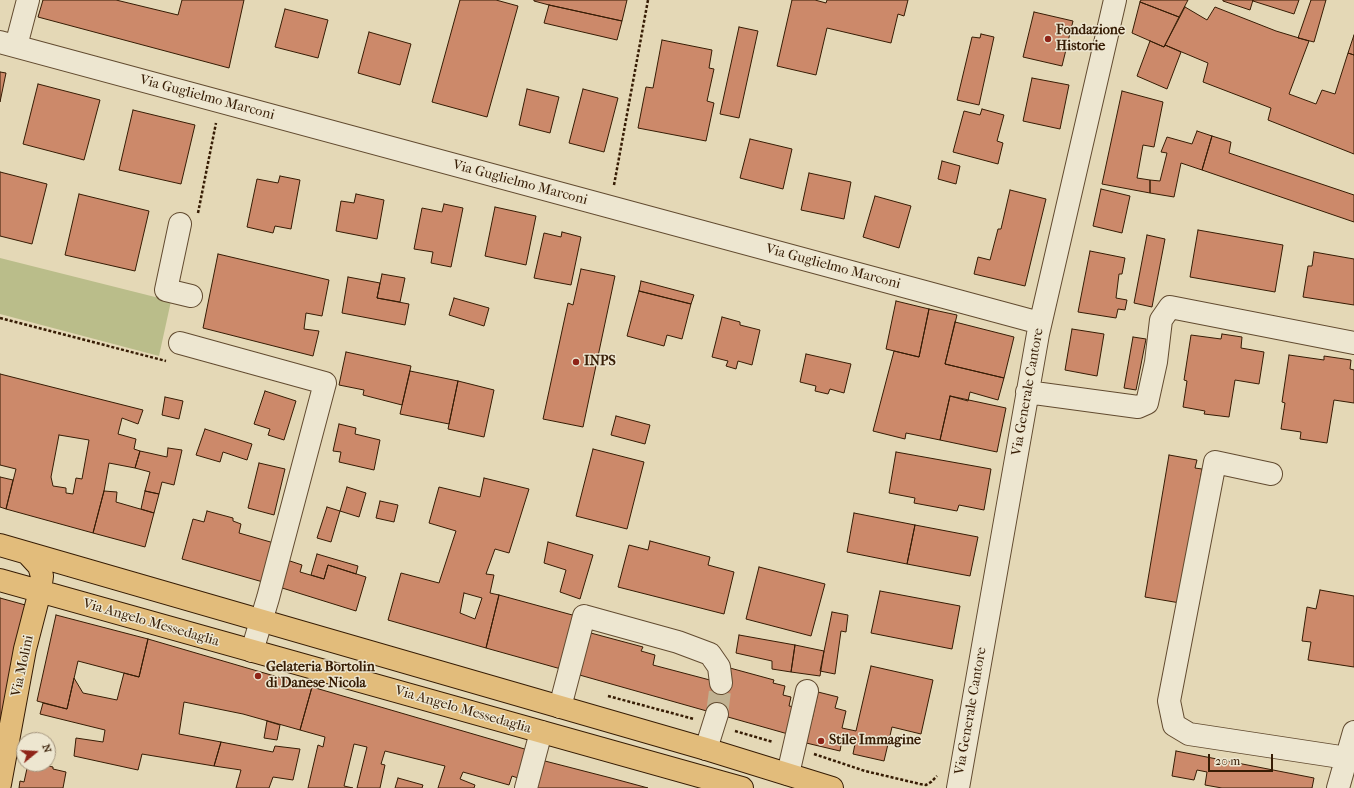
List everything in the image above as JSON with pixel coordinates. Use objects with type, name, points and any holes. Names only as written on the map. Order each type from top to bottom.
[{"type":"main road","points":[[0,545],[706,749],[832,788]]},
{"type":"main road","name":"Via Molini","points":[[0,784],[25,649],[40,591],[42,576],[39,566],[27,553]]},
{"type":"main road","name":"Via Angelo Messedaglia","points":[[0,580],[731,787]]},
{"type":"street","points":[[8,44],[28,0]]},
{"type":"street","name":"Via Generale Cantore","points":[[958,788],[1040,323],[1115,0]]},
{"type":"street","name":"Via Guglielmo Marconi","points":[[8,44],[1040,323]]},
{"type":"street","points":[[180,224],[166,290],[190,296]]},
{"type":"street","points":[[1027,392],[1138,407],[1147,403],[1156,362],[1161,320],[1170,307],[1354,343]]},
{"type":"street","points":[[180,343],[325,383],[268,598],[260,620],[252,651]]},
{"type":"street","points":[[1271,474],[1215,462],[1169,701],[1174,725],[1189,734],[1347,758]]},
{"type":"street","points":[[560,707],[584,616],[678,642],[710,654],[719,667],[721,683]]},
{"type":"street","points":[[788,774],[807,691]]},
{"type":"street","points":[[706,749],[717,714]]},
{"type":"street","points":[[526,788],[541,732]]},
{"type":"street","points":[[1338,788],[1354,732]]},
{"type":"path","points":[[609,207],[617,172],[648,0]]},
{"type":"path","points":[[851,766],[865,771],[926,785],[932,782],[939,773]]},
{"type":"green space","points":[[0,258],[171,301],[159,356],[0,314]]},
{"type":"building","points":[[43,0],[116,0],[178,15],[182,0],[244,0],[229,68],[38,17]]},
{"type":"building","points":[[460,0],[496,0],[518,6],[487,117],[432,102]]},
{"type":"building","points":[[534,0],[627,0],[622,21],[549,5]]},
{"type":"building","points":[[792,0],[815,0],[826,3],[827,0],[908,0],[904,16],[898,14],[891,43],[827,28],[816,75],[777,66]]},
{"type":"building","points":[[1141,0],[1188,0],[1179,17],[1140,2]]},
{"type":"building","points":[[1223,0],[1253,0],[1250,10]]},
{"type":"building","points":[[1253,0],[1299,0],[1294,14]]},
{"type":"building","points":[[1311,0],[1326,0],[1314,42],[1298,38]]},
{"type":"building","points":[[1140,2],[1179,17],[1164,47],[1132,33]]},
{"type":"building","points":[[549,5],[622,21],[617,40],[544,23]]},
{"type":"building","points":[[1185,7],[1207,20],[1215,7],[1276,31],[1309,41],[1289,94],[1316,104],[1322,90],[1335,94],[1348,53],[1354,55],[1354,154],[1268,120],[1271,108],[1203,82],[1208,63],[1165,45]]},
{"type":"building","points":[[285,9],[328,20],[318,58],[275,47]]},
{"type":"building","name":"Fondazione Historie","points":[[1034,12],[1073,21],[1062,66],[1023,57]]},
{"type":"building","points":[[739,27],[758,31],[739,118],[720,114]]},
{"type":"building","points":[[369,32],[411,44],[400,85],[358,73]]},
{"type":"building","points":[[981,34],[994,37],[979,105],[957,100],[972,37],[980,38]]},
{"type":"building","points":[[1354,35],[1354,55],[1348,53]]},
{"type":"building","points":[[662,40],[712,50],[709,68],[714,69],[707,101],[714,103],[706,141],[638,128],[646,87],[653,88]]},
{"type":"building","points":[[1150,41],[1164,47],[1165,45],[1181,52],[1167,89],[1137,76]]},
{"type":"building","points":[[0,72],[6,73],[0,102]]},
{"type":"building","points":[[1032,78],[1069,85],[1060,129],[1023,121]]},
{"type":"building","points":[[38,84],[100,100],[84,160],[23,144]]},
{"type":"building","points":[[527,89],[559,97],[550,133],[519,125]]},
{"type":"building","points":[[583,89],[618,98],[604,152],[569,143]]},
{"type":"building","points":[[1122,91],[1163,102],[1154,147],[1143,145],[1137,178],[1150,180],[1150,193],[1102,184]]},
{"type":"building","points":[[982,109],[1004,115],[997,141],[1003,143],[998,164],[953,152],[964,111],[980,115]]},
{"type":"building","points":[[133,110],[195,125],[181,184],[119,170]]},
{"type":"building","points":[[1197,131],[1212,136],[1202,170],[1181,163],[1174,197],[1150,193],[1150,180],[1160,181],[1167,153],[1161,152],[1167,137],[1192,144]]},
{"type":"building","points":[[1212,136],[1231,142],[1229,153],[1354,195],[1354,222],[1202,170]]},
{"type":"building","points":[[750,139],[792,149],[783,189],[740,178]]},
{"type":"building","points":[[942,161],[960,166],[956,184],[938,179]]},
{"type":"building","points":[[0,172],[47,184],[32,244],[0,236]]},
{"type":"building","points":[[809,173],[851,182],[844,219],[801,210]]},
{"type":"building","points":[[280,176],[300,180],[291,229],[275,226],[273,233],[247,227],[257,179],[278,183]]},
{"type":"building","points":[[1101,189],[1130,196],[1122,233],[1093,226]]},
{"type":"building","points":[[1010,190],[1046,199],[1025,286],[974,274],[978,257],[990,260],[998,229],[1001,229]]},
{"type":"building","points":[[79,194],[149,211],[135,271],[65,255]]},
{"type":"building","points":[[356,194],[384,200],[377,239],[336,231],[341,201],[354,203]]},
{"type":"building","points":[[875,196],[911,206],[899,248],[863,237]]},
{"type":"building","points":[[444,204],[463,208],[451,267],[431,263],[433,252],[414,249],[422,208],[442,212]]},
{"type":"building","points":[[495,207],[536,216],[526,265],[485,256]]},
{"type":"building","points":[[1198,230],[1283,245],[1275,292],[1190,277]]},
{"type":"building","points":[[562,232],[581,237],[571,285],[534,278],[544,233],[561,237]]},
{"type":"building","points":[[1147,235],[1165,239],[1152,307],[1134,303]]},
{"type":"building","points":[[1090,251],[1125,258],[1122,274],[1119,274],[1116,298],[1127,300],[1125,310],[1118,309],[1116,318],[1078,312]]},
{"type":"building","points":[[1314,252],[1354,259],[1354,305],[1303,297],[1308,266],[1312,266]]},
{"type":"building","points":[[218,254],[329,280],[322,316],[306,313],[304,329],[319,331],[313,356],[203,328]]},
{"type":"building","name":"INPS","points":[[581,269],[615,276],[583,427],[543,419],[568,303],[573,305]]},
{"type":"building","points":[[382,274],[405,278],[400,302],[377,298]]},
{"type":"building","points":[[348,277],[380,283],[377,298],[409,304],[405,325],[342,313]]},
{"type":"building","points":[[641,281],[694,295],[691,304],[639,291]]},
{"type":"building","points":[[639,291],[691,304],[682,339],[667,335],[664,346],[627,336]]},
{"type":"building","points":[[454,298],[489,308],[484,326],[449,315]]},
{"type":"building","points":[[896,301],[929,309],[919,357],[886,349]]},
{"type":"building","points":[[929,309],[957,315],[945,364],[1004,378],[998,400],[970,392],[968,401],[950,396],[940,440],[906,433],[905,439],[873,431],[894,351],[919,357]]},
{"type":"building","points":[[722,317],[740,322],[740,325],[760,330],[752,365],[738,361],[736,369],[726,366],[728,361],[712,357]]},
{"type":"building","points":[[955,322],[1014,337],[1004,378],[945,364]]},
{"type":"building","points":[[1072,329],[1104,334],[1097,376],[1065,370]]},
{"type":"building","points":[[1222,334],[1242,337],[1241,348],[1264,352],[1259,384],[1235,380],[1229,417],[1204,414],[1205,411],[1183,407],[1187,381],[1184,380],[1191,335],[1221,339]]},
{"type":"building","points":[[1133,337],[1146,339],[1136,390],[1124,388]]},
{"type":"building","points":[[346,352],[411,366],[402,405],[363,395],[364,390],[339,385]]},
{"type":"building","points":[[806,354],[851,364],[844,393],[830,389],[828,394],[815,391],[816,386],[800,382]]},
{"type":"building","points":[[1289,355],[1324,360],[1324,356],[1351,360],[1350,369],[1354,370],[1354,403],[1334,400],[1327,443],[1300,439],[1301,432],[1281,429],[1285,403],[1282,402]]},
{"type":"building","points":[[410,371],[458,381],[449,424],[400,414]]},
{"type":"building","points":[[0,374],[143,410],[138,424],[122,418],[118,434],[136,439],[134,449],[140,451],[135,468],[109,463],[104,491],[93,533],[6,509],[16,469],[0,465]],"holes":[[[59,435],[89,440],[82,479],[76,478],[73,494],[66,493],[66,488],[53,486],[51,477]]]},
{"type":"building","points":[[458,381],[494,390],[484,437],[448,429]]},
{"type":"building","points":[[265,391],[296,401],[284,440],[268,435],[270,429],[254,424]]},
{"type":"building","points":[[950,396],[1006,408],[997,452],[940,440]]},
{"type":"building","points":[[165,397],[183,401],[179,419],[162,415]]},
{"type":"building","points":[[616,416],[650,425],[645,444],[611,435]]},
{"type":"building","points":[[339,424],[356,428],[355,434],[380,440],[374,470],[339,462],[341,452],[333,451]]},
{"type":"building","points":[[205,429],[252,444],[247,460],[223,452],[220,462],[196,455]]},
{"type":"building","points":[[168,448],[182,450],[174,485],[162,482],[159,494],[145,491],[150,472],[135,468],[140,451],[167,457]]},
{"type":"building","points":[[593,449],[644,462],[627,529],[576,516]]},
{"type":"building","points":[[896,452],[991,469],[984,510],[959,505],[957,511],[914,503],[915,498],[889,493]]},
{"type":"building","points":[[1169,455],[1197,460],[1195,468],[1202,469],[1180,603],[1145,597]]},
{"type":"building","points":[[259,463],[285,469],[274,515],[248,508]]},
{"type":"building","points":[[0,477],[13,480],[6,509],[0,507]]},
{"type":"building","points":[[484,478],[529,489],[509,553],[495,549],[486,574],[494,575],[490,593],[499,595],[486,648],[388,620],[401,573],[439,583],[456,531],[429,523],[439,487],[480,497]],"holes":[[[464,593],[482,598],[475,619],[460,613]]]},
{"type":"building","points":[[347,487],[366,493],[359,517],[340,511]]},
{"type":"building","points":[[104,491],[117,492],[116,502],[154,513],[145,547],[93,533]]},
{"type":"building","points":[[145,491],[159,494],[154,513],[141,509]]},
{"type":"building","points":[[380,501],[398,505],[394,522],[376,518]]},
{"type":"building","points":[[327,507],[340,511],[331,542],[317,538]]},
{"type":"building","points":[[207,511],[233,518],[233,521],[241,524],[239,533],[274,543],[263,582],[182,559],[193,519],[204,522]]},
{"type":"building","points":[[854,513],[915,525],[907,564],[847,552]]},
{"type":"building","points":[[915,525],[978,537],[970,576],[907,564]]},
{"type":"building","points":[[650,541],[710,557],[708,565],[734,572],[724,614],[618,587],[629,545],[648,550]]},
{"type":"building","points":[[548,542],[593,555],[580,599],[560,592],[566,570],[544,563]]},
{"type":"building","points":[[317,554],[358,566],[356,574],[328,565],[324,579],[311,575]]},
{"type":"building","points":[[287,560],[302,565],[300,572],[324,579],[328,565],[366,577],[356,611],[279,587]]},
{"type":"building","points":[[759,567],[825,584],[811,636],[746,619]]},
{"type":"building","points":[[1320,590],[1354,596],[1354,667],[1308,660],[1311,642],[1302,641],[1307,607],[1316,609]]},
{"type":"building","points":[[880,591],[960,606],[952,649],[871,633]]},
{"type":"building","points":[[499,595],[576,616],[561,669],[486,648]]},
{"type":"building","points":[[0,598],[29,606],[0,733]]},
{"type":"building","points":[[832,612],[848,615],[846,632],[841,631],[835,674],[820,671]]},
{"type":"building","points":[[56,615],[148,639],[139,677],[78,661],[67,709],[37,701]]},
{"type":"building","points":[[587,632],[643,647],[641,651],[655,655],[653,665],[725,684],[730,668],[774,680],[773,683],[785,686],[783,695],[791,697],[789,706],[795,707],[788,734],[576,674]]},
{"type":"building","points":[[739,635],[795,645],[791,672],[772,669],[772,661],[736,653]]},
{"type":"building","points":[[148,639],[312,687],[300,730],[243,714],[184,702],[179,734],[221,742],[214,766],[142,754],[138,770],[74,756],[76,738],[103,742],[105,730],[40,714],[43,703],[67,709],[74,678],[83,693],[117,700],[124,673],[139,677]]},
{"type":"building","points":[[795,645],[824,651],[820,676],[791,672]]},
{"type":"building","points":[[871,666],[933,680],[921,734],[892,727],[884,761],[853,754],[855,744],[842,740],[840,751],[802,742],[807,719],[812,720],[818,692],[838,697],[835,708],[846,711],[842,728],[856,731]]},
{"type":"building","points":[[312,687],[528,750],[518,778],[512,776],[509,785],[463,772],[460,779],[475,785],[474,788],[438,788],[445,766],[385,751],[381,764],[385,765],[380,788],[357,788],[367,747],[354,744],[344,786],[353,788],[308,788],[318,745],[323,747],[325,737],[300,730]]},
{"type":"building","points":[[267,721],[280,725],[277,740],[264,738]]},
{"type":"building","points":[[221,742],[273,752],[275,746],[300,749],[293,780],[273,777],[269,788],[236,788],[241,770],[214,766]]},
{"type":"building","points":[[1176,751],[1314,778],[1312,788],[1222,788],[1205,785],[1207,772],[1197,770],[1194,780],[1172,776]]},
{"type":"building","points":[[541,760],[611,778],[648,788],[533,788]]},
{"type":"building","points":[[56,770],[66,772],[63,788],[19,788],[20,781],[24,782],[26,772],[56,772]]},
{"type":"building","points":[[398,778],[423,785],[422,788],[395,788]]},
{"type":"tunnel","points":[[717,714],[721,683]]},
{"type":"place","name":"Fondazione Historie","points":[[1048,39]]},
{"type":"place","name":"INPS","points":[[576,362]]},
{"type":"place","name":"Gelateria Bortolin di Danese Nicola","points":[[258,676]]},
{"type":"place","name":"Stile Immagine","points":[[821,741]]}]
